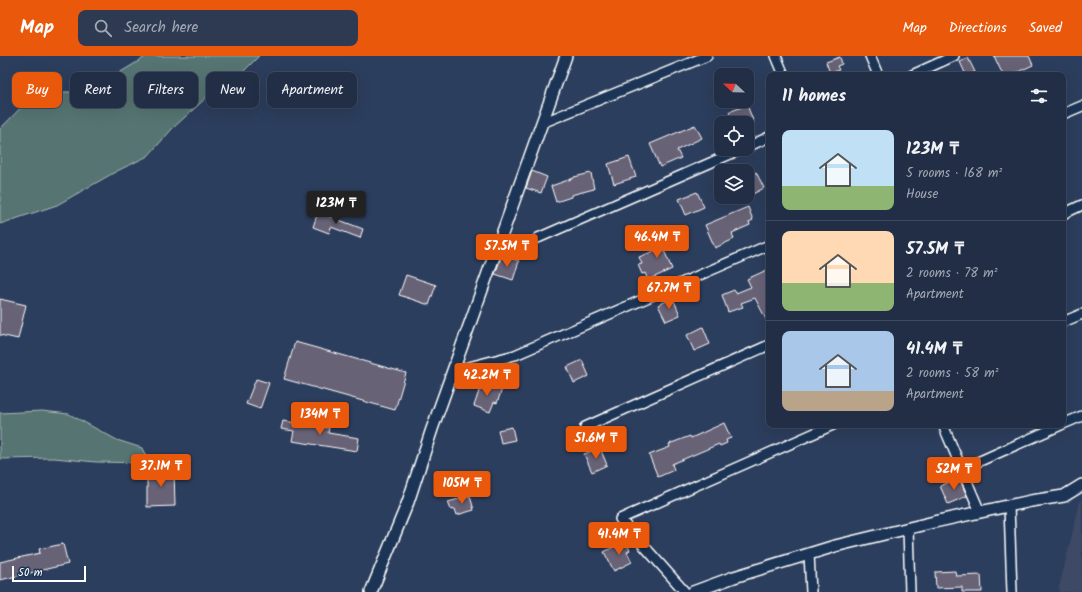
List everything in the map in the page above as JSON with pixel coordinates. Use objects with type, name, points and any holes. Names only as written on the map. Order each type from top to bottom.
[{"type":"street","points":[[371,592],[408,502],[453,371],[566,56]]},
{"type":"street","points":[[542,123],[707,56]]},
{"type":"street","points":[[776,56],[783,72]]},
{"type":"street","points":[[870,56],[877,72]]},
{"type":"street","points":[[919,72],[954,56]]},
{"type":"street","points":[[1066,113],[1082,106]]},
{"type":"street","points":[[754,144],[766,138]]},
{"type":"street","points":[[538,238],[726,156]]},
{"type":"street","points":[[1066,213],[1082,205]]},
{"type":"street","points":[[453,371],[515,355],[766,246]]},
{"type":"street","points":[[1066,321],[1082,314]]},
{"type":"street","points":[[585,427],[766,346]]},
{"type":"street","points":[[1066,423],[1082,416]]},
{"type":"street","points":[[684,592],[620,520],[826,428]]},
{"type":"street","points":[[944,428],[980,512]]},
{"type":"street","points":[[962,469],[1055,428]]},
{"type":"street","points":[[693,592],[710,589],[809,554],[908,528],[1009,506],[1064,496],[1082,485]]},
{"type":"street","points":[[1009,506],[1012,592]]},
{"type":"street","points":[[908,528],[910,592]]},
{"type":"street","points":[[809,554],[811,592]]},
{"type":"shaded area","points":[[1082,500],[1082,592],[1060,592],[1059,587],[1080,502]]},
{"type":"green space","points":[[147,56],[259,56],[243,72],[206,72],[206,98],[198,105],[198,72],[134,72],[134,108],[195,108],[173,128],[148,156],[117,171],[57,205],[0,224],[0,129],[20,108],[62,108],[62,92],[70,92],[70,108],[126,108],[126,72],[121,72]]},
{"type":"green space","points":[[42,411],[69,414],[117,440],[142,448],[149,463],[96,462],[54,458],[0,459],[0,413]]},
{"type":"building","points":[[994,56],[1029,56],[1033,65],[1018,72],[1002,72]]},
{"type":"building","points":[[840,57],[842,64],[837,66],[839,70],[830,72],[826,62]]},
{"type":"building","points":[[968,58],[975,72],[965,72],[960,62]]},
{"type":"building","points":[[739,108],[748,108],[751,116],[731,116],[729,112]]},
{"type":"building","points":[[695,125],[702,138],[677,150],[681,158],[660,167],[650,144]]},
{"type":"building","points":[[629,157],[636,177],[614,184],[608,164]]},
{"type":"building","points":[[532,171],[547,177],[541,193],[526,188]]},
{"type":"building","points":[[756,172],[764,188],[754,193],[754,173]]},
{"type":"building","points":[[591,173],[594,189],[571,195],[571,197],[556,202],[551,186],[574,177]]},
{"type":"building","points":[[697,192],[704,207],[686,215],[679,199]]},
{"type":"building","points":[[748,207],[753,220],[749,222],[750,225],[732,233],[734,239],[715,248],[705,225]]},
{"type":"building","points":[[318,212],[363,229],[360,238],[331,227],[329,233],[313,227]]},
{"type":"building","points":[[676,233],[679,241],[663,248],[672,269],[648,280],[645,273],[642,274],[638,265],[642,264],[639,257],[659,249],[656,242]]},
{"type":"building","points":[[502,255],[519,261],[513,280],[495,274]]},
{"type":"building","points":[[766,270],[766,319],[755,298],[741,303],[743,307],[728,312],[722,295],[734,290],[736,293],[751,287],[747,279]]},
{"type":"building","points":[[406,275],[436,285],[429,305],[399,295]]},
{"type":"building","points":[[673,298],[680,315],[666,321],[658,305]]},
{"type":"building","points":[[0,299],[26,305],[18,339],[0,335]]},
{"type":"building","points":[[703,327],[710,344],[694,351],[687,335]]},
{"type":"building","points":[[295,342],[406,373],[395,410],[284,379]]},
{"type":"building","points":[[582,360],[589,376],[574,383],[567,367]]},
{"type":"building","points":[[256,379],[269,383],[260,409],[246,404]]},
{"type":"building","points":[[482,382],[502,389],[497,403],[494,402],[490,412],[474,406]]},
{"type":"building","points":[[283,421],[329,428],[328,433],[359,438],[357,451],[292,441],[294,431],[281,429]]},
{"type":"building","points":[[724,423],[731,438],[726,440],[727,443],[720,446],[719,444],[672,464],[674,470],[658,477],[649,455],[670,447],[669,444],[690,436],[691,438]]},
{"type":"building","points":[[512,427],[515,440],[501,443],[498,430]]},
{"type":"building","points":[[600,448],[607,465],[592,472],[584,454]]},
{"type":"building","points":[[147,470],[174,470],[175,506],[147,507]]},
{"type":"building","points":[[959,478],[967,496],[948,504],[940,486]]},
{"type":"building","points":[[470,496],[474,510],[457,515],[455,509],[451,510],[448,502]]},
{"type":"building","points":[[625,541],[630,550],[627,552],[632,562],[614,571],[604,552]]},
{"type":"building","points":[[63,544],[68,564],[0,580],[0,562],[40,553],[39,549]]},
{"type":"building","points":[[955,571],[956,576],[981,575],[982,592],[962,592],[962,587],[936,588],[935,572]]}]
